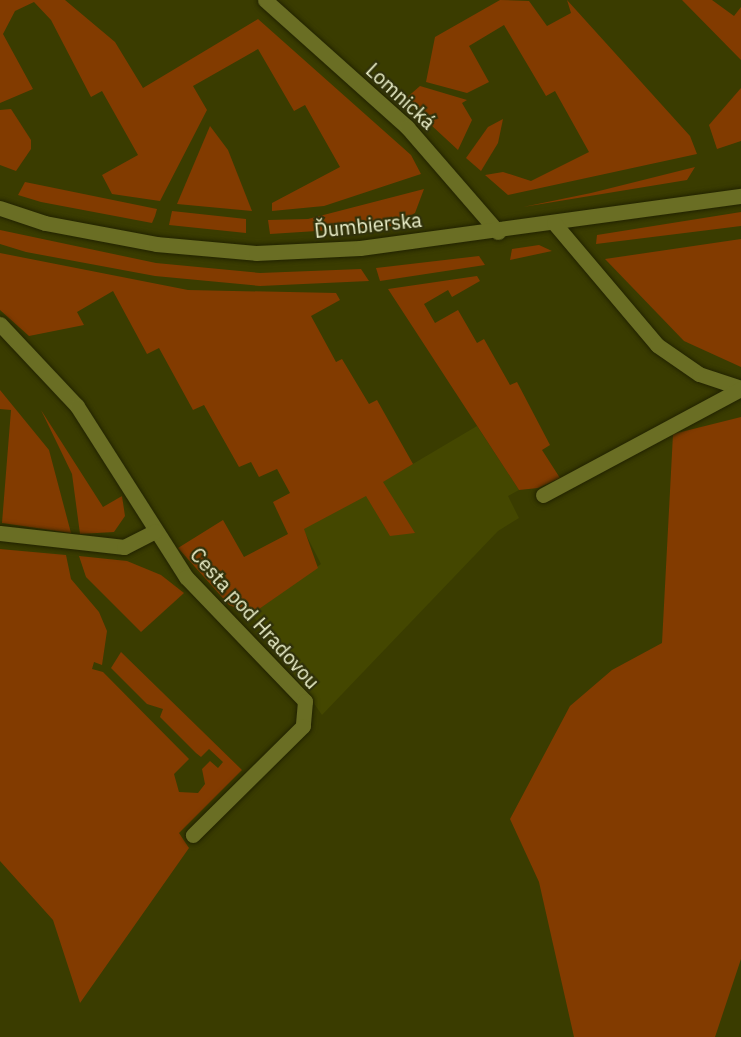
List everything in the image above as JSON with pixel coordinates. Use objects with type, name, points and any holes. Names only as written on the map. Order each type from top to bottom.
[{"type":"street","name":"Lomnická","points":[[265,0],[406,127],[498,232]]},
{"type":"street","name":"Ďumbierska","points":[[0,208],[45,224],[133,240],[256,253],[334,251],[498,232],[741,196]]},
{"type":"street","points":[[554,223],[657,345],[699,374],[741,389]]},
{"type":"street","name":"Cesta pod Hradovou","points":[[0,324],[77,406],[186,577],[257,646],[308,710],[303,726],[193,835]]},
{"type":"street","points":[[543,495],[741,389]]},
{"type":"street","points":[[0,533],[124,547],[155,531]]},
{"type":"shaded area","points":[[0,0],[65,0],[115,42],[143,88],[258,19],[411,155],[421,174],[324,206],[272,211],[272,203],[340,167],[305,105],[294,111],[258,49],[193,86],[207,110],[160,201],[112,194],[102,175],[138,155],[102,91],[91,97],[51,20],[34,2],[15,11],[3,34],[33,89],[0,103]]},
{"type":"shaded area","points":[[500,0],[529,1],[547,26],[571,13],[567,0],[690,136],[697,154],[508,195],[485,175],[503,172],[531,181],[589,152],[555,91],[546,96],[504,25],[469,46],[489,82],[467,93],[426,82],[435,37]]},
{"type":"shaded area","points":[[682,0],[712,0],[734,16],[741,7],[741,60]]},
{"type":"shaded area","points":[[420,86],[467,100],[462,103],[472,120],[458,150],[404,100]]},
{"type":"shaded area","points":[[741,88],[741,141],[717,149],[709,125]]},
{"type":"shaded area","points":[[11,109],[31,140],[31,149],[16,171],[0,165],[0,110]]},
{"type":"shaded area","points":[[503,119],[498,143],[481,171],[466,158],[488,127]]},
{"type":"shaded area","points":[[210,126],[228,150],[252,211],[177,204]]},
{"type":"shaded area","points":[[695,167],[687,180],[523,207],[591,193]]},
{"type":"shaded area","points":[[25,182],[157,209],[152,223],[41,202],[18,195]]},
{"type":"shaded area","points":[[424,189],[415,213],[395,226],[270,234],[268,220],[308,219]]},
{"type":"shaded area","points":[[172,211],[246,219],[246,233],[169,225]]},
{"type":"shaded area","points":[[741,212],[741,226],[596,244],[597,235]]},
{"type":"shaded area","points":[[0,230],[156,263],[260,273],[361,269],[369,281],[260,286],[155,276],[26,252],[0,244]]},
{"type":"shaded area","points":[[741,239],[741,367],[684,341],[605,259]]},
{"type":"shaded area","points":[[539,245],[552,251],[510,260],[512,249]]},
{"type":"shaded area","points":[[0,253],[188,290],[336,293],[340,300],[311,316],[336,362],[342,359],[369,404],[377,400],[413,464],[383,482],[415,533],[390,536],[366,496],[304,529],[318,568],[252,614],[229,605],[178,548],[223,520],[244,557],[288,534],[273,502],[290,493],[277,469],[259,477],[251,462],[239,467],[204,405],[193,410],[159,348],[147,354],[113,291],[77,312],[84,325],[29,336],[0,310]]},
{"type":"shaded area","points":[[479,256],[485,265],[380,281],[376,268]]},
{"type":"shaded area","points":[[477,276],[480,281],[452,297],[448,290],[424,304],[435,323],[458,310],[477,343],[484,339],[510,385],[517,382],[550,445],[542,450],[560,478],[538,488],[519,490],[388,289]]},
{"type":"shaded area","points":[[0,390],[49,450],[71,533],[2,523],[11,410],[0,409]]},
{"type":"shaded area","points":[[41,410],[103,507],[122,496],[125,516],[114,532],[80,534],[72,474]]},
{"type":"shaded area","points":[[741,417],[741,959],[715,1037],[574,1037],[539,882],[510,819],[570,706],[612,670],[662,643],[673,434]]},
{"type":"shaded area","points":[[477,426],[519,490],[508,496],[519,518],[498,531],[322,715],[252,614],[321,564],[303,529]]},
{"type":"shaded area","points":[[0,549],[66,555],[71,579],[99,612],[107,631],[102,665],[94,662],[92,669],[103,672],[189,759],[174,774],[179,792],[198,793],[205,784],[202,769],[210,761],[218,768],[223,762],[209,749],[201,757],[196,753],[160,717],[163,709],[147,704],[111,668],[121,652],[242,770],[179,833],[189,848],[80,1003],[53,920],[0,861]]},
{"type":"shaded area","points":[[79,556],[127,561],[161,575],[184,593],[141,632],[86,577]]}]
